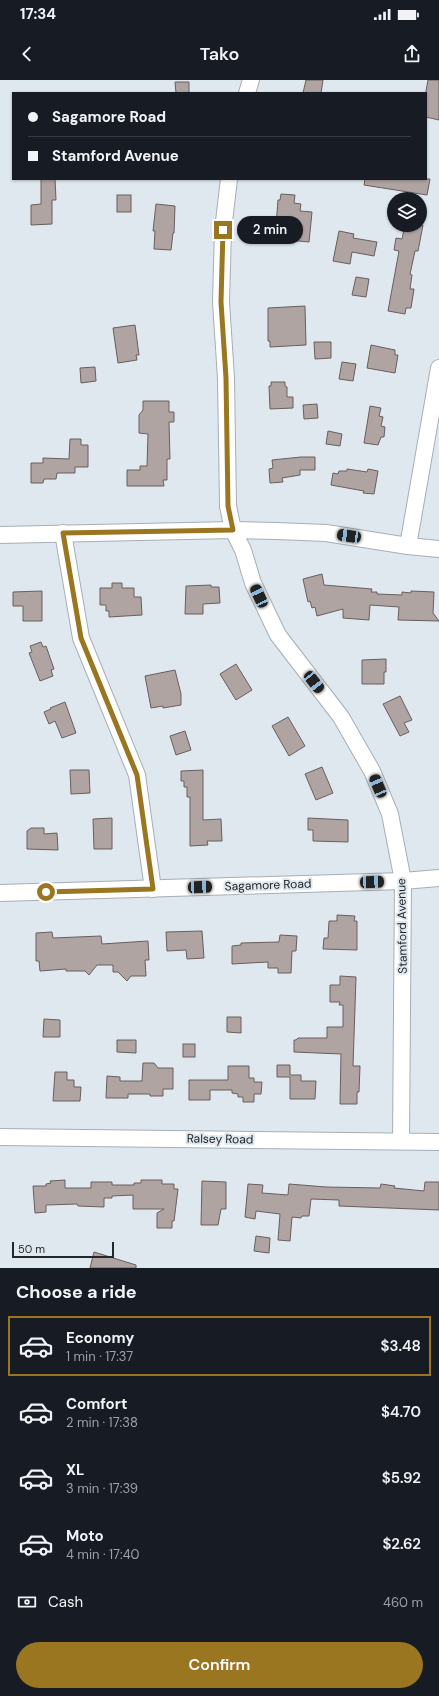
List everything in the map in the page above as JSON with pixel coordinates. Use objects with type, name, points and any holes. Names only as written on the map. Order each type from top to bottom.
[{"type":"street","points":[[247,92],[251,80]]},
{"type":"street","name":"Stamford Avenue","points":[[229,180],[223,230],[221,302],[226,378],[228,506],[233,530],[243,550],[253,583],[278,635],[341,717],[372,771],[390,814],[403,881],[401,1141]]},
{"type":"street","points":[[408,546],[439,368]]},
{"type":"street","points":[[0,534],[233,530],[326,533],[408,546],[439,549]]},
{"type":"street","points":[[63,533],[81,638],[137,775],[153,889]]},
{"type":"street","name":"Sagamore Road","points":[[0,893],[403,881],[439,878]]},
{"type":"street","name":"Ralsey Road","points":[[0,1137],[439,1142]]},
{"type":"building","points":[[306,80],[323,80],[321,92],[303,92]]},
{"type":"building","points":[[428,80],[439,80],[439,120],[427,117],[426,91]]},
{"type":"building","points":[[175,82],[189,82],[189,92],[176,92]]},
{"type":"building","points":[[430,179],[427,195],[427,192],[408,192],[364,185],[365,180]]},
{"type":"building","points":[[41,180],[55,180],[56,200],[52,200],[52,224],[31,225],[31,205],[41,204]]},
{"type":"building","points":[[281,194],[295,195],[294,203],[301,204],[300,211],[312,212],[309,242],[288,240],[290,227],[276,226],[278,200],[280,200]]},
{"type":"building","points":[[117,195],[131,195],[131,212],[117,212]]},
{"type":"building","points":[[156,204],[175,206],[174,233],[171,250],[154,249],[155,231],[153,231]]},
{"type":"building","points":[[339,231],[354,234],[353,238],[377,242],[374,256],[352,252],[350,264],[333,261]]},
{"type":"building","points":[[404,232],[422,232],[418,251],[415,251],[410,274],[412,275],[410,289],[414,289],[411,308],[406,308],[405,314],[388,311],[399,251],[394,250],[396,238],[402,239]]},
{"type":"building","points":[[356,277],[369,279],[366,297],[352,295]]},
{"type":"building","points":[[305,306],[306,345],[270,347],[270,341],[268,341],[268,308]]},
{"type":"building","points":[[135,325],[139,355],[136,355],[137,360],[118,363],[113,328]]},
{"type":"building","points":[[314,342],[331,342],[331,358],[315,359]]},
{"type":"building","points":[[371,345],[395,350],[395,355],[398,355],[395,373],[367,368]]},
{"type":"building","points":[[342,362],[356,364],[353,381],[339,379]]},
{"type":"building","points":[[95,367],[96,381],[81,383],[80,368]]},
{"type":"building","points":[[271,382],[285,382],[285,386],[287,387],[287,397],[293,397],[293,408],[270,409],[269,386],[271,386]]},
{"type":"building","points":[[143,401],[169,401],[169,412],[174,412],[174,422],[169,422],[170,459],[167,459],[167,480],[163,480],[164,486],[127,486],[127,470],[140,470],[140,466],[147,466],[148,434],[139,433],[139,415],[143,410]]},
{"type":"building","points":[[317,404],[318,418],[304,419],[303,405]]},
{"type":"building","points":[[370,406],[381,408],[379,416],[383,417],[381,426],[385,427],[384,437],[381,437],[378,445],[364,443]]},
{"type":"building","points":[[328,431],[342,434],[340,446],[326,444]]},
{"type":"building","points":[[70,439],[81,439],[81,445],[88,445],[88,467],[75,467],[75,473],[57,473],[56,479],[44,479],[43,483],[31,483],[31,463],[43,463],[43,458],[69,459]]},
{"type":"building","points":[[315,457],[315,470],[300,470],[300,475],[282,478],[283,482],[270,483],[269,469],[273,468],[272,460]]},
{"type":"building","points":[[347,469],[367,472],[368,469],[378,471],[374,494],[363,493],[364,491],[331,485],[333,473],[338,474],[339,471],[347,471]]},
{"type":"building","points":[[322,574],[324,585],[372,589],[371,592],[377,592],[377,594],[402,595],[402,592],[411,593],[411,591],[434,592],[433,613],[439,621],[398,620],[399,607],[370,605],[369,620],[343,618],[343,609],[317,616],[315,607],[312,608],[310,601],[308,602],[303,579]]},
{"type":"building","points":[[112,583],[122,583],[122,588],[134,588],[134,597],[141,597],[142,615],[109,617],[109,611],[106,611],[106,605],[100,605],[100,588],[112,588]]},
{"type":"building","points":[[211,585],[211,587],[219,587],[220,603],[203,604],[203,614],[185,614],[186,586]]},
{"type":"building","points":[[42,591],[42,621],[23,621],[23,606],[13,606],[13,592]]},
{"type":"building","points":[[41,642],[43,647],[46,646],[54,669],[51,670],[53,676],[40,681],[29,653],[32,652],[30,646]]},
{"type":"building","points":[[386,659],[384,684],[362,684],[362,660]]},
{"type":"building","points":[[236,664],[252,690],[236,700],[220,674]]},
{"type":"building","points":[[175,670],[181,694],[181,705],[151,708],[145,676]]},
{"type":"building","points":[[400,696],[412,720],[404,723],[409,732],[400,736],[383,704]]},
{"type":"building","points":[[65,702],[76,733],[62,738],[55,721],[49,724],[44,712]]},
{"type":"building","points":[[288,717],[305,746],[289,756],[272,726]]},
{"type":"building","points":[[185,731],[191,750],[176,755],[170,736]]},
{"type":"building","points":[[322,767],[333,793],[316,800],[305,774]]},
{"type":"building","points":[[70,770],[89,770],[90,793],[71,794]]},
{"type":"building","points":[[203,770],[203,820],[221,819],[222,841],[207,841],[208,845],[190,846],[190,797],[187,797],[187,787],[184,787],[184,781],[181,781],[181,771]]},
{"type":"building","points":[[112,818],[112,849],[94,849],[93,819]]},
{"type":"building","points":[[308,818],[348,820],[348,842],[313,841],[313,830],[308,830]]},
{"type":"building","points":[[31,828],[44,828],[44,834],[57,833],[58,850],[27,849],[27,831]]},
{"type":"building","points":[[337,915],[355,916],[354,921],[357,921],[357,950],[323,949],[324,938],[328,938],[329,921],[337,921]]},
{"type":"building","points":[[202,931],[204,958],[187,959],[186,950],[167,951],[166,932]]},
{"type":"building","points":[[52,932],[53,938],[101,936],[102,944],[148,941],[149,960],[145,960],[146,976],[131,976],[127,981],[118,972],[113,972],[113,965],[97,965],[89,975],[85,971],[66,971],[66,969],[40,971],[39,961],[36,961],[36,933]]},
{"type":"building","points":[[280,935],[297,936],[296,951],[292,951],[291,973],[278,973],[278,968],[268,968],[268,962],[232,964],[232,946],[241,945],[241,943],[279,942]]},
{"type":"building","points":[[340,976],[356,977],[353,1066],[360,1066],[357,1104],[340,1104],[341,1054],[294,1052],[294,1040],[298,1038],[327,1038],[327,1027],[343,1027],[343,1005],[339,1005],[340,1002],[330,1002],[330,985],[340,985]]},
{"type":"building","points":[[227,1017],[241,1017],[241,1033],[227,1032]]},
{"type":"building","points":[[44,1019],[60,1020],[60,1037],[43,1037]]},
{"type":"building","points":[[117,1040],[136,1040],[136,1053],[117,1052]]},
{"type":"building","points":[[183,1044],[195,1044],[195,1057],[183,1057]]},
{"type":"building","points":[[143,1063],[154,1063],[158,1068],[173,1068],[173,1089],[163,1089],[163,1096],[150,1096],[150,1094],[128,1094],[128,1098],[106,1098],[107,1076],[120,1077],[120,1081],[142,1081]]},
{"type":"building","points":[[277,1065],[290,1065],[290,1075],[301,1075],[301,1081],[316,1081],[315,1099],[290,1099],[290,1077],[277,1077]]},
{"type":"building","points":[[228,1066],[249,1066],[249,1078],[254,1078],[254,1082],[262,1082],[261,1094],[254,1094],[254,1102],[243,1102],[243,1097],[238,1097],[238,1094],[232,1093],[232,1090],[210,1090],[210,1100],[189,1100],[189,1080],[228,1080]]},
{"type":"building","points":[[55,1072],[67,1072],[67,1080],[74,1080],[74,1087],[81,1087],[80,1101],[53,1101]]},
{"type":"building","points":[[65,1180],[65,1188],[91,1188],[91,1182],[112,1182],[112,1185],[134,1185],[134,1183],[141,1183],[141,1180],[162,1180],[162,1184],[174,1184],[174,1189],[178,1189],[172,1228],[157,1228],[157,1213],[164,1209],[133,1209],[133,1195],[104,1198],[104,1207],[78,1206],[77,1204],[46,1205],[46,1212],[35,1213],[33,1186],[46,1186],[46,1184],[51,1183],[50,1181]]},
{"type":"building","points":[[202,1181],[226,1182],[226,1209],[221,1209],[218,1225],[201,1225]]},
{"type":"building","points":[[425,1182],[439,1182],[439,1210],[339,1206],[339,1200],[311,1199],[309,1216],[302,1216],[301,1218],[292,1217],[290,1241],[278,1240],[280,1214],[256,1211],[255,1219],[245,1217],[248,1184],[263,1185],[262,1193],[288,1195],[289,1184],[326,1187],[380,1188],[381,1184],[395,1186],[394,1188],[424,1191]]},
{"type":"building","points":[[256,1236],[270,1238],[269,1253],[254,1251]]},
{"type":"building","points":[[94,1252],[136,1265],[136,1268],[90,1268]]},
{"type":"route","points":[[46,892],[153,889],[137,775],[81,638],[63,533],[233,530],[228,506],[226,378],[221,302],[223,230]]}]
